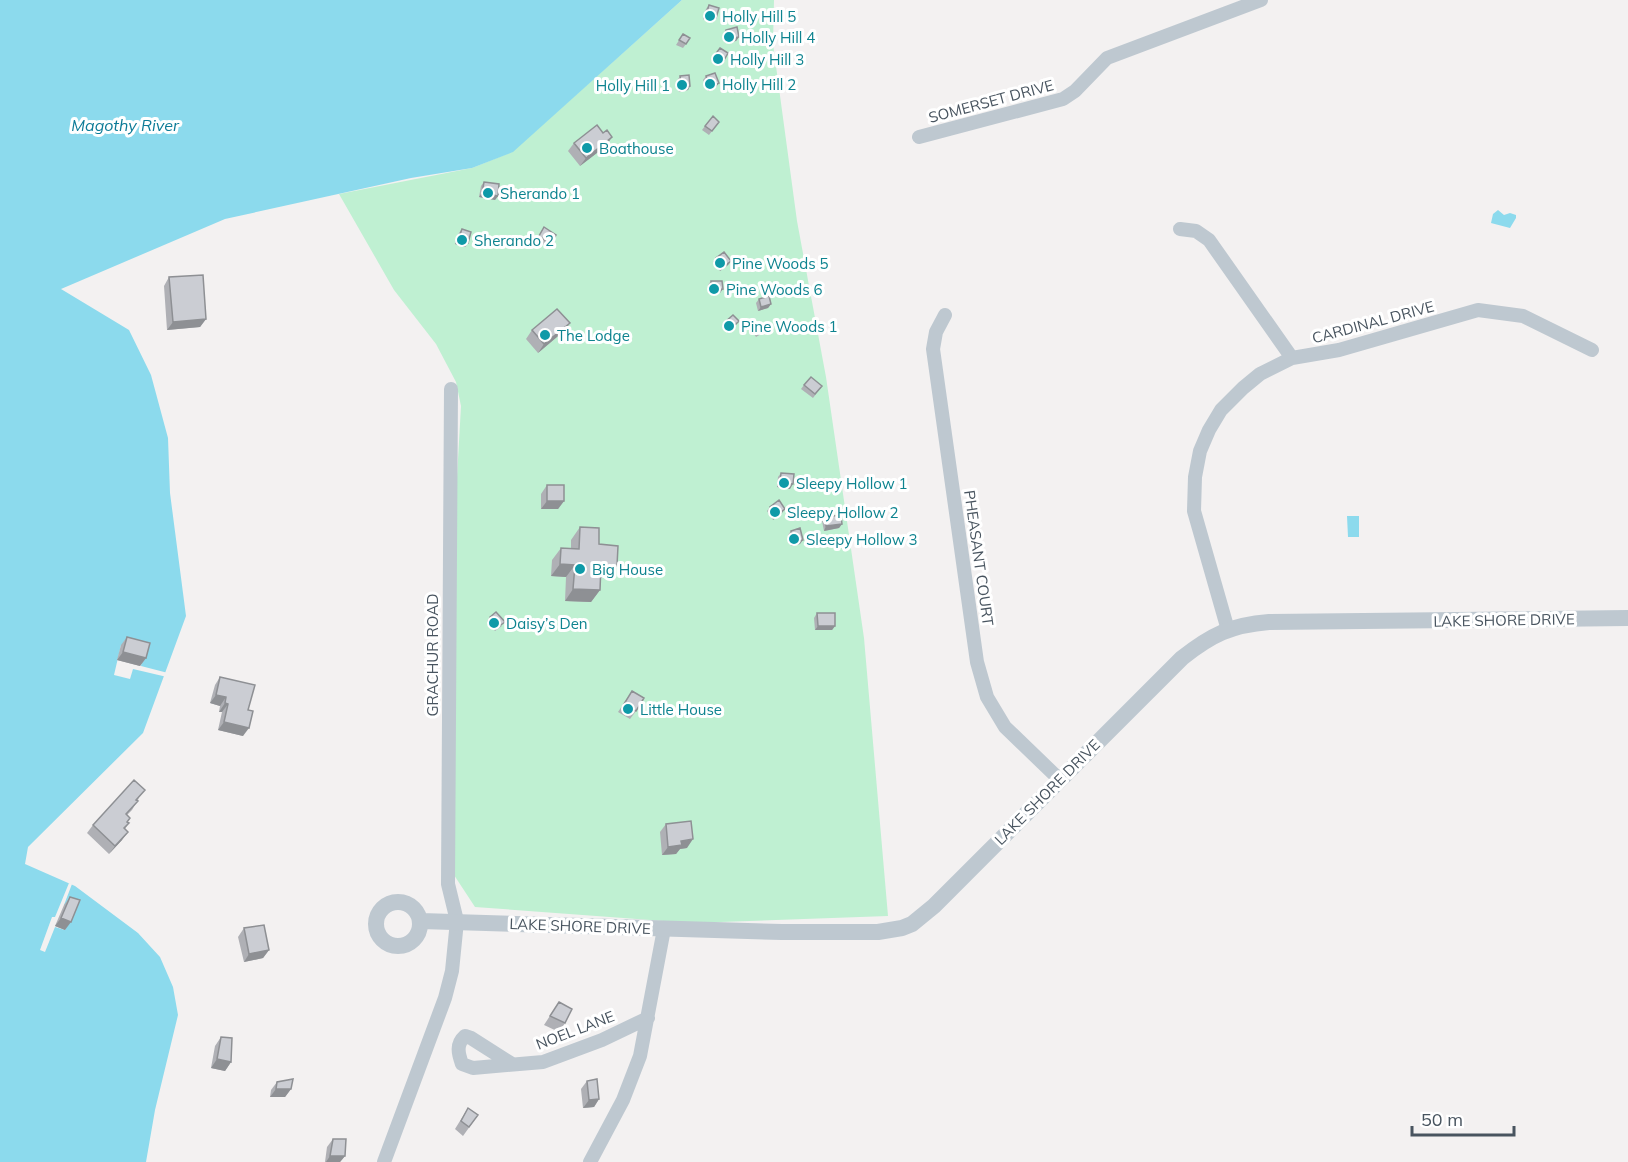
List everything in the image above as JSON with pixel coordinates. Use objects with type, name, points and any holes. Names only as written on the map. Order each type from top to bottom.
[{"type":"street","name":"SOMERSET DRIVE","points":[[919,137],[1062,99],[1076,91],[1107,58],[1261,0]]},
{"type":"street","points":[[1180,229],[1196,231],[1209,240],[1292,358]]},
{"type":"street","name":"CARDINAL DRIVE","points":[[1228,630],[1194,511],[1195,477],[1200,451],[1221,410],[1260,374],[1292,358],[1339,350],[1478,310],[1523,316],[1592,350]]},
{"type":"street","name":"PHEASANT COURT","points":[[945,315],[936,332],[933,349],[977,662],[987,697],[1005,727],[1059,779]]},
{"type":"street","name":"GRACHUR ROAD","points":[[451,389],[448,884],[457,921]]},
{"type":"street","name":"LAKE SHORE DRIVE","points":[[421,921],[848,932],[878,932],[902,928],[912,924],[934,906],[1182,658],[1203,642],[1228,630],[1245,624],[1269,622],[1628,618]]},
{"type":"street","points":[[384,1162],[446,998],[452,971],[457,921]]},
{"type":"street","points":[[590,1162],[623,1100],[640,1056],[664,929]]},
{"type":"street","name":"NOEL LANE","points":[[512,1064],[528,1065],[543,1062],[602,1040],[648,1018]]},
{"type":"green space","points":[[682,0],[774,0],[773,44],[797,221],[826,377],[864,638],[888,916],[691,923],[475,907],[454,875],[456,495],[461,406],[456,382],[436,344],[394,290],[339,194],[472,168],[512,152]]},
{"type":"water","name":"Magothy River","points":[[0,0],[682,0],[513,152],[472,168],[411,178],[225,219],[61,289],[129,330],[151,375],[168,438],[170,493],[186,616],[143,733],[28,847],[25,864],[75,886],[138,933],[160,957],[173,987],[178,1015],[155,1110],[146,1162],[0,1162]]},
{"type":"water","points":[[1498,210],[1504,215],[1510,213],[1516,215],[1510,228],[1491,223],[1493,214]]},
{"type":"water","points":[[1347,516],[1359,516],[1359,537],[1348,537]]},
{"type":"pier","points":[[121,645],[144,651],[141,666],[168,673],[167,677],[133,669],[130,679],[114,675]]},
{"type":"pier","points":[[69,883],[72,884],[64,905],[74,909],[65,930],[55,927],[45,952],[40,950],[52,917],[55,917]]},
{"type":"building","points":[[709,5],[719,8],[716,18],[706,15]]},
{"type":"building","points":[[737,27],[739,37],[728,39],[726,30]]},
{"type":"building","points":[[683,34],[690,38],[686,44],[679,40]]},
{"type":"building","points":[[720,48],[728,53],[723,62],[714,56]]},
{"type":"building","points":[[715,73],[719,83],[710,87],[706,76]]},
{"type":"building","points":[[689,75],[690,86],[682,87],[680,76]]},
{"type":"building","points":[[713,116],[719,122],[712,131],[705,126]]},
{"type":"building","points":[[597,125],[603,133],[607,130],[612,137],[586,158],[574,143]]},
{"type":"building","points":[[484,182],[499,184],[498,196],[482,193]]},
{"type":"building","points":[[544,227],[556,235],[551,244],[539,236]]},
{"type":"building","points":[[462,229],[471,232],[468,243],[458,240]]},
{"type":"building","points":[[724,252],[731,261],[723,267],[716,258]]},
{"type":"building","points":[[203,275],[206,319],[173,322],[169,277]]},
{"type":"building","points":[[711,281],[722,281],[723,289],[712,290]]},
{"type":"building","points":[[769,296],[771,304],[761,307],[759,299]]},
{"type":"building","points":[[557,309],[570,323],[544,344],[532,330]]},
{"type":"building","points":[[733,315],[739,321],[731,329],[725,322]]},
{"type":"building","points":[[761,325],[764,330],[759,333],[756,328]]},
{"type":"building","points":[[811,377],[822,386],[815,394],[804,385]]},
{"type":"building","points":[[781,473],[794,474],[793,484],[780,483]]},
{"type":"building","points":[[547,485],[564,485],[564,501],[547,501]]},
{"type":"building","points":[[779,500],[785,509],[776,515],[770,507]]},
{"type":"building","points":[[841,515],[842,524],[826,526],[825,517]]},
{"type":"building","points":[[580,527],[599,528],[599,544],[618,546],[617,566],[601,565],[600,590],[573,589],[575,565],[560,564],[561,548],[579,549]]},
{"type":"building","points":[[800,528],[803,540],[794,542],[791,531]]},
{"type":"building","points":[[496,612],[505,622],[498,627],[490,617]]},
{"type":"building","points":[[817,613],[835,613],[835,626],[818,626]]},
{"type":"building","points":[[127,637],[150,643],[146,658],[123,652]]},
{"type":"building","points":[[220,677],[255,685],[248,710],[253,711],[249,728],[224,722],[228,704],[225,703],[226,697],[216,695]]},
{"type":"building","points":[[632,691],[644,698],[636,711],[624,704]]},
{"type":"building","points":[[134,780],[145,790],[126,814],[130,818],[124,828],[128,832],[115,846],[93,825]]},
{"type":"building","points":[[691,821],[693,839],[681,841],[682,845],[668,847],[666,824]]},
{"type":"building","points":[[70,897],[80,900],[71,922],[61,918]]},
{"type":"building","points":[[264,925],[269,950],[249,954],[244,928]]},
{"type":"building","points":[[559,1002],[572,1009],[565,1023],[550,1016]]},
{"type":"building","points":[[221,1037],[232,1038],[231,1062],[217,1059]]},
{"type":"building","points":[[293,1079],[291,1089],[276,1089],[277,1082]]},
{"type":"building","points":[[597,1079],[599,1099],[589,1100],[587,1081]]},
{"type":"building","points":[[468,1108],[478,1115],[469,1127],[461,1121]]},
{"type":"building","points":[[333,1139],[346,1139],[345,1156],[330,1156]]},
{"type":"place","name":"Holly Hill 5","points":[[710,16]]},
{"type":"place","name":"Holly Hill 4","points":[[729,37]]},
{"type":"place","name":"Holly Hill 3","points":[[718,59]]},
{"type":"place","name":"Holly Hill 2","points":[[710,84]]},
{"type":"place","name":"Holly Hill 1","points":[[682,85]]},
{"type":"place","name":"Boathouse","points":[[587,148]]},
{"type":"place","name":"Sherando 1","points":[[488,193]]},
{"type":"place","name":"Sherando 2","points":[[462,240]]},
{"type":"place","name":"Pine Woods 5","points":[[720,263]]},
{"type":"place","name":"Pine Woods 6","points":[[714,289]]},
{"type":"place","name":"Pine Woods 1","points":[[729,326]]},
{"type":"place","name":"The Lodge","points":[[545,335]]},
{"type":"place","name":"Sleepy Hollow 1","points":[[784,483]]},
{"type":"place","name":"Sleepy Hollow 2","points":[[775,512]]},
{"type":"place","name":"Sleepy Hollow 3","points":[[794,539]]},
{"type":"place","name":"Big House","points":[[580,569]]},
{"type":"place","name":"Daisy’s Den","points":[[494,623]]},
{"type":"place","name":"Little House","points":[[628,709]]}]
